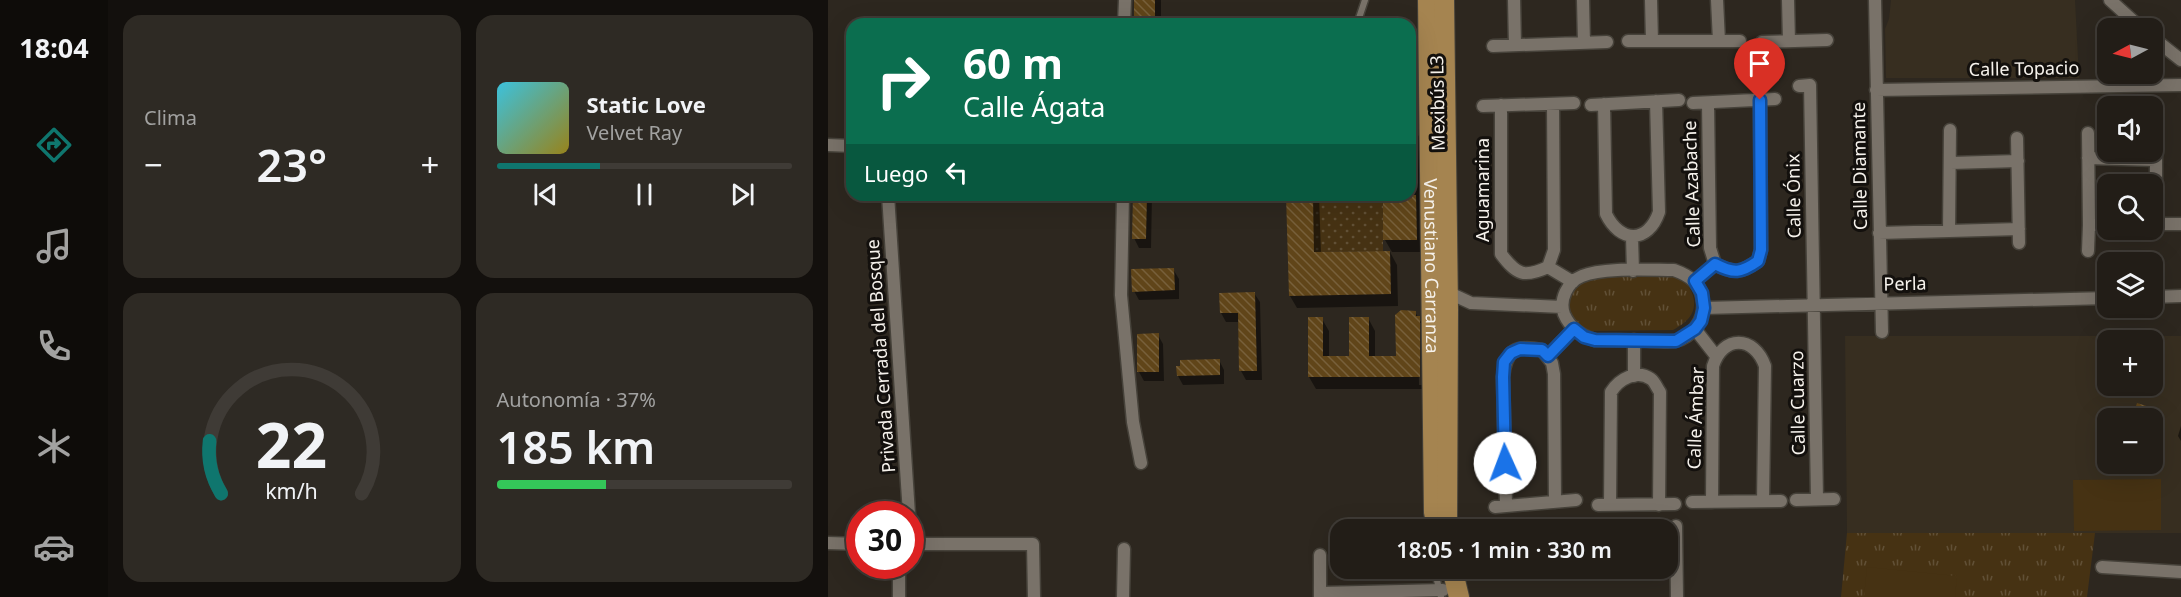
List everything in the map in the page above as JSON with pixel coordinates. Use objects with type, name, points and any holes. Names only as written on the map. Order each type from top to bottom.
[{"type":"main road","name":"Venustiano Carranza","points":[[1428,0],[1447,300]]},
{"type":"main road","name":"Venustiano Carranza","points":[[1438,519],[1447,300],[1443,0]]},
{"type":"main road","points":[[1440,579],[1445,594]]},
{"type":"main road","points":[[1445,594],[1449,579]]},
{"type":"street","points":[[1124,18],[1125,0]]},
{"type":"street","points":[[1514,0],[1515,45]]},
{"type":"street","points":[[1583,0],[1584,43]]},
{"type":"street","points":[[1651,0],[1652,41]]},
{"type":"street","points":[[1717,0],[1719,41]]},
{"type":"street","points":[[1788,0],[1789,41]]},
{"type":"street","name":"Calle Diamante","points":[[1875,0],[1882,332]]},
{"type":"street","points":[[2110,0],[2130,18]]},
{"type":"street","points":[[1762,42],[1827,40]]},
{"type":"street","points":[[1628,42],[1740,41]]},
{"type":"street","points":[[1492,46],[1607,42]]},
{"type":"street","points":[[2163,46],[2181,60]]},
{"type":"street","name":"Calle Topacio","points":[[1876,90],[2178,82]]},
{"type":"street","name":"Calle Ónix","points":[[1805,86],[1815,305]]},
{"type":"street","points":[[1693,103],[1776,99]]},
{"type":"street","points":[[1591,105],[1679,100]]},
{"type":"street","name":"Calle Azabache","points":[[1708,103],[1710,248],[1715,264],[1727,270],[1743,271],[1758,261],[1761,250],[1760,100]]},
{"type":"street","points":[[1604,104],[1606,214],[1612,226],[1632,237],[1647,233],[1655,225],[1659,212],[1656,101]]},
{"type":"street","points":[[1483,106],[1574,103]]},
{"type":"street","points":[[1553,104],[1554,250],[1548,267],[1573,282]]},
{"type":"street","name":"Aguamarina","points":[[1501,105],[1501,254],[1516,271],[1529,274],[1548,267]]},
{"type":"street","points":[[1949,231],[1950,130]]},
{"type":"street","points":[[2088,134],[2090,225],[2088,251]]},
{"type":"street","points":[[2017,138],[2019,243]]},
{"type":"street","points":[[828,146],[846,146]]},
{"type":"street","points":[[2088,158],[2097,158]]},
{"type":"street","points":[[1951,164],[2018,160]]},
{"type":"street","name":"Privada Cerrada del Bosque","points":[[888,201],[908,501]]},
{"type":"street","points":[[1123,201],[1121,295],[1133,422],[1141,463]]},
{"type":"street","points":[[2163,224],[2181,224]]},
{"type":"street","points":[[2090,225],[2097,225]]},
{"type":"street","points":[[1879,233],[2019,229]]},
{"type":"street","points":[[1632,237],[1633,271]]},
{"type":"street","name":"Calle Azabache","points":[[1695,281],[1715,264]]},
{"type":"street","points":[[1674,270],[1688,275],[1695,281],[1702,293],[1704,308],[1701,321],[1695,329],[1676,341],[1595,340],[1584,337],[1567,320],[1562,307],[1564,294],[1573,282],[1580,276],[1593,272],[1674,270]]},
{"type":"street","points":[[2163,297],[2181,296]]},
{"type":"street","name":"Perla","points":[[1704,308],[2097,298]]},
{"type":"street","points":[[1447,300],[1562,307]]},
{"type":"street","points":[[1447,300],[1471,303]]},
{"type":"street","name":"Calle Cuarzo","points":[[1815,305],[1817,500]]},
{"type":"street","points":[[1548,356],[1574,329]]},
{"type":"street","points":[[1695,329],[1716,356]]},
{"type":"street","points":[[1634,340],[1634,376]]},
{"type":"street","name":"Calle Ámbar","points":[[1712,502],[1713,366],[1716,356],[1730,344],[1742,343],[1754,346],[1761,354],[1765,366],[1763,501]]},
{"type":"street","points":[[1555,502],[1552,363],[1542,350],[1520,349],[1511,353],[1504,362],[1501,506],[1555,502],[1576,500]]},
{"type":"street","points":[[1659,505],[1660,392],[1653,380],[1644,376],[1634,376],[1616,383],[1611,392],[1604,505],[1659,505],[1675,504]]},
{"type":"street","points":[[1796,500],[1834,499]]},
{"type":"street","points":[[1692,502],[1781,501]]},
{"type":"street","points":[[828,543],[846,544]]},
{"type":"street","points":[[924,544],[1033,544],[1034,597]]},
{"type":"street","points":[[1123,597],[1124,549]]},
{"type":"street","points":[[1320,555],[1320,595],[1445,594]]},
{"type":"street","points":[[2102,567],[2181,572]]},
{"type":"street","points":[[899,579],[899,597]]},
{"type":"street","points":[[1677,579],[1677,597]]},
{"type":"lane","points":[[1359,18],[1365,0]]},
{"type":"lane","name":"Mexibús L3","points":[[1423,0],[1438,519]]},
{"type":"lane","name":"Mexibús L3","points":[[1451,0],[1455,207]]},
{"type":"shaded area","points":[[1891,0],[2075,0],[2079,78],[1886,78],[1885,29],[1889,19]]},
{"type":"shaded area","points":[[1845,336],[2097,336],[2097,396],[2163,396],[2163,336],[2181,336],[2181,533],[1847,533]]},
{"type":"green space","points":[[1313,201],[1383,201],[1383,251],[1314,252]]},
{"type":"green space","points":[[1663,275],[1680,279],[1692,292],[1693,311],[1685,322],[1673,330],[1589,331],[1572,317],[1569,298],[1576,285],[1593,276]]},
{"type":"green space","points":[[2161,479],[2161,530],[2074,531],[2073,480]]},
{"type":"green space","points":[[1847,533],[2095,533],[2087,597],[1841,597]]},
{"type":"green space","points":[[1867,567],[1957,576],[1955,597],[1864,597]]},
{"type":"building","points":[[1134,0],[1155,0],[1155,18],[1134,18]]},
{"type":"building","points":[[1416,195],[1417,240],[1383,240],[1383,201],[1416,201]]},
{"type":"building","points":[[1133,201],[1147,201],[1146,239],[1132,239]]},
{"type":"building","points":[[1286,201],[1313,201],[1314,252],[1390,251],[1391,294],[1289,296]]},
{"type":"building","points":[[1174,268],[1175,290],[1132,292],[1131,269]]},
{"type":"building","points":[[1255,292],[1257,371],[1239,371],[1238,313],[1220,313],[1219,293]]},
{"type":"building","points":[[1401,310],[1416,311],[1416,316],[1420,316],[1420,377],[1308,377],[1308,317],[1323,317],[1323,356],[1349,356],[1349,317],[1369,317],[1369,356],[1396,356],[1395,315]]},
{"type":"building","points":[[1159,333],[1159,372],[1137,372],[1137,334]]},
{"type":"building","points":[[1220,359],[1220,375],[1177,376],[1176,366],[1180,366],[1180,360]]},
{"type":"building","points":[[2137,403],[2153,408],[2135,408]]},
{"type":"route","points":[[1505,463],[1503,377],[1504,362],[1511,353],[1530,348],[1542,350],[1548,356],[1574,329],[1584,337],[1595,340],[1676,341],[1695,329],[1701,321],[1704,308],[1702,293],[1695,281],[1715,264],[1727,270],[1743,271],[1758,261],[1761,250],[1760,100]]}]
